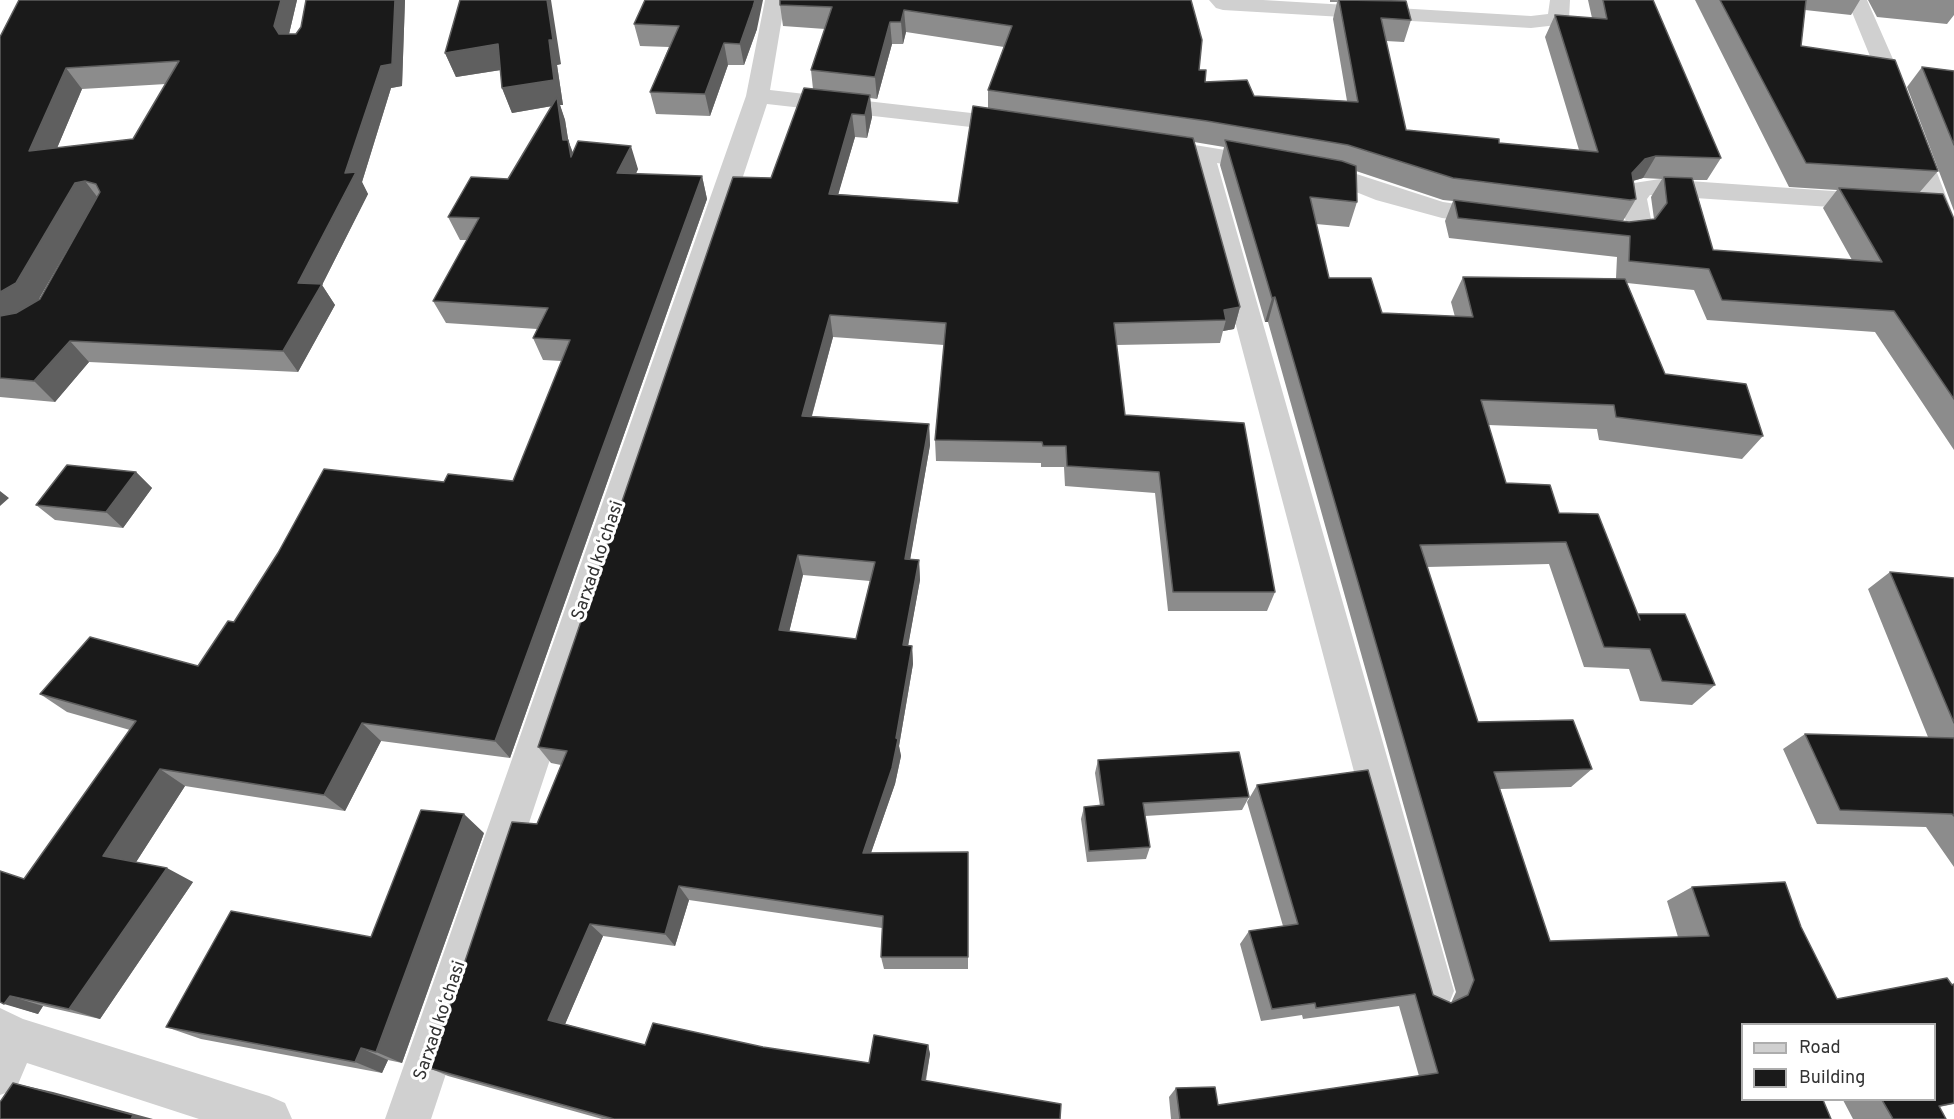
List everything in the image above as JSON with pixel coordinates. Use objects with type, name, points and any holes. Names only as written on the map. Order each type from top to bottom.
[{"type":"street","name":"Sarxad koʻchasi","points":[[408,1119],[758,96],[775,0]]},
{"type":"street","points":[[1219,0],[1223,4],[1531,22],[1558,19],[1560,0]]},
{"type":"street","points":[[1857,0],[1885,66],[1916,205],[1954,251]]},
{"type":"street","points":[[758,96],[961,117],[1041,129]]},
{"type":"street","points":[[1133,142],[1341,177],[1385,195],[1442,210],[1512,219]]},
{"type":"street","points":[[1202,152],[1433,991]]},
{"type":"street","points":[[1582,228],[1617,232],[1633,231],[1639,224],[1634,196],[1643,188],[1660,186],[1916,205]]},
{"type":"street","points":[[5,1047],[269,1119]]},
{"type":"building","points":[[19,0],[281,0],[274,26],[279,34],[296,34],[301,27],[306,0],[395,0],[392,64],[381,66],[345,173],[356,172],[298,283],[322,284],[283,351],[70,341],[34,381],[0,378],[0,316],[16,313],[40,299],[100,192],[96,184],[85,181],[75,183],[16,283],[0,292],[0,37]],"holes":[[[179,61],[133,139],[29,151],[66,68]]]},
{"type":"building","points":[[460,0],[547,0],[553,40],[549,40],[554,80],[502,88],[498,44],[445,53]]},
{"type":"building","points":[[645,0],[755,0],[740,44],[724,43],[705,94],[650,92],[679,26],[634,24]]},
{"type":"building","points":[[780,0],[1191,0],[1202,40],[1199,70],[1206,70],[1205,82],[1247,80],[1254,96],[1358,102],[1339,0],[1406,1],[1411,20],[1381,18],[1406,130],[1499,139],[1499,143],[1598,152],[1555,15],[1607,19],[1603,0],[1653,0],[1721,158],[1656,156],[1645,159],[1632,173],[1636,199],[1630,200],[1453,178],[1348,145],[1207,121],[988,90],[1012,26],[904,10],[901,22],[890,22],[875,77],[811,70],[832,7],[780,5]]},
{"type":"building","points":[[1720,0],[1806,0],[1801,46],[1895,60],[1938,171],[1806,163]]},
{"type":"building","points":[[1922,67],[1954,71],[1954,145]]},
{"type":"building","points":[[804,88],[870,95],[865,115],[852,114],[829,194],[958,203],[973,106],[1193,138],[1240,307],[1224,310],[1226,320],[1114,323],[1125,415],[1244,423],[1275,592],[1173,592],[1159,472],[1067,466],[1066,446],[1043,446],[1042,442],[935,440],[946,323],[830,315],[802,416],[929,424],[905,559],[919,560],[903,645],[912,646],[896,738],[898,739],[892,768],[863,853],[968,852],[968,957],[881,957],[883,916],[679,886],[665,934],[590,924],[548,1020],[645,1045],[653,1023],[763,1047],[869,1063],[874,1035],[928,1045],[922,1080],[1061,1104],[1060,1119],[614,1119],[429,1068],[512,822],[537,824],[567,751],[538,747],[733,177],[771,178]],"holes":[[[798,555],[875,562],[856,639],[779,630]]]},
{"type":"building","points":[[557,97],[563,140],[568,140],[571,157],[578,141],[631,146],[617,173],[702,176],[495,741],[362,723],[324,795],[160,769],[103,856],[167,868],[69,1009],[10,996],[4,1004],[0,1002],[0,871],[24,879],[136,721],[40,694],[90,637],[198,666],[228,621],[234,622],[278,553],[324,469],[444,482],[448,474],[513,481],[570,340],[533,338],[548,308],[433,301],[479,218],[448,217],[471,177],[508,179]]},
{"type":"building","points":[[1225,140],[1342,161],[1356,166],[1357,202],[1310,197],[1329,278],[1371,278],[1382,313],[1473,317],[1463,277],[1625,279],[1665,374],[1746,384],[1763,436],[1616,417],[1614,405],[1481,400],[1506,483],[1550,485],[1559,513],[1598,514],[1640,620],[1638,614],[1685,614],[1715,685],[1662,681],[1650,649],[1604,647],[1566,542],[1420,545],[1478,722],[1573,720],[1592,769],[1494,772],[1550,941],[1709,936],[1692,887],[1785,882],[1801,927],[1837,999],[1947,978],[1952,985],[1954,984],[1954,1103],[1939,1106],[1946,1119],[1893,1119],[1883,1101],[1936,1101],[1936,1023],[1741,1023],[1741,1101],[1823,1101],[1831,1119],[1180,1119],[1176,1088],[1215,1087],[1218,1105],[1438,1073],[1415,994],[1316,1008],[1315,1003],[1272,1009],[1249,931],[1298,924],[1257,785],[1368,770],[1433,995],[1451,1003],[1468,995],[1474,980],[1275,297],[1272,298]]},
{"type":"building","points":[[1664,177],[1692,178],[1713,250],[1882,262],[1839,188],[1943,194],[1954,219],[1954,399],[1894,311],[1722,300],[1709,269],[1629,261],[1630,236],[1458,218],[1454,200],[1629,222],[1655,219],[1667,203]]},
{"type":"building","points":[[67,465],[136,472],[106,512],[36,505]]},
{"type":"building","points":[[1890,572],[1954,578],[1954,723]]},
{"type":"building","points":[[1805,734],[1954,738],[1954,816],[1952,814],[1840,810]]},
{"type":"building","points":[[1239,752],[1249,797],[1143,803],[1150,847],[1089,851],[1084,807],[1104,805],[1098,760]]},
{"type":"building","points":[[421,810],[464,814],[376,1052],[361,1048],[355,1062],[166,1027],[231,911],[371,937]]},
{"type":"building","points":[[13,1083],[133,1115],[131,1119],[0,1119],[0,1102]]}]
